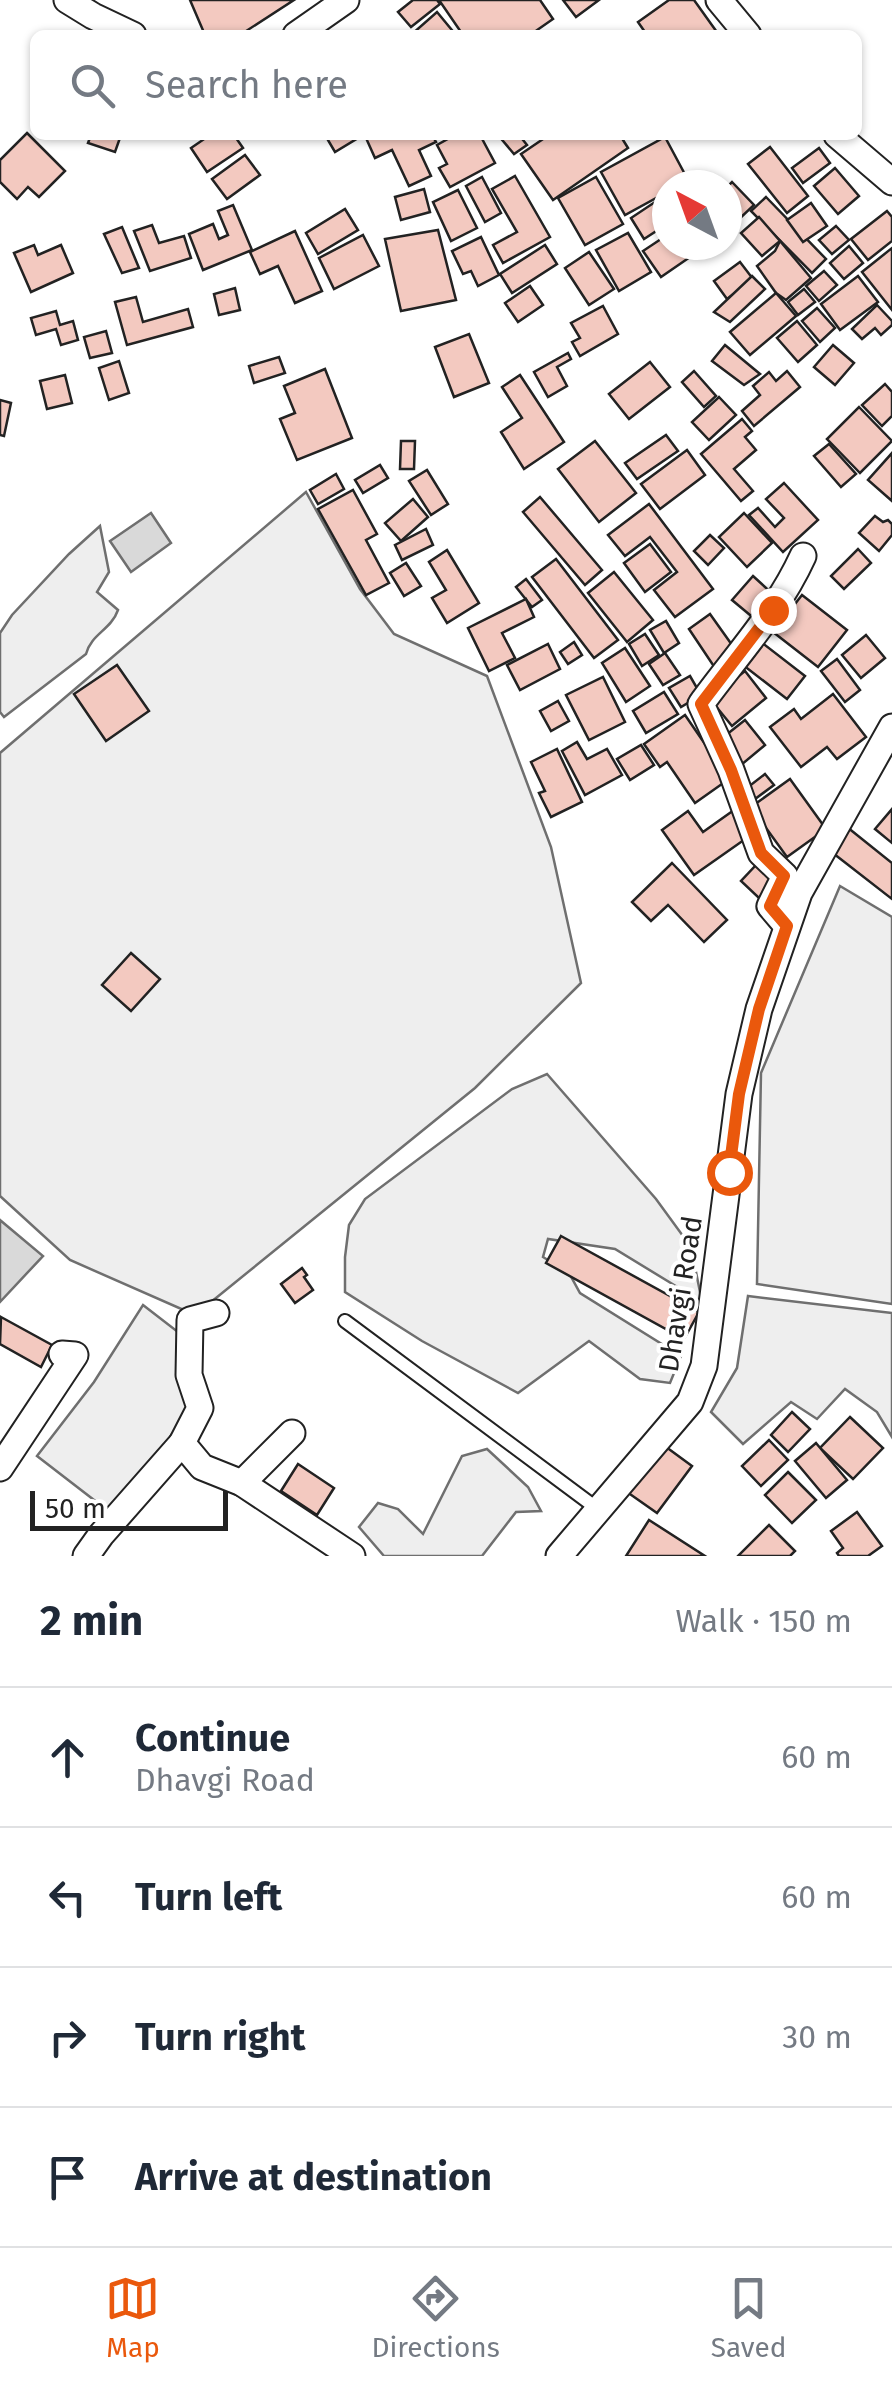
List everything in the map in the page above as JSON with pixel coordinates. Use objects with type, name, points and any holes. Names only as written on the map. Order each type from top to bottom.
[{"type":"street","points":[[67,0],[122,30]]},
{"type":"street","points":[[303,30],[346,0]]},
{"type":"street","points":[[718,0],[744,30]]},
{"type":"street","points":[[843,140],[892,182]]},
{"type":"street","points":[[787,926],[770,906],[784,876],[761,853],[731,770],[701,704],[773,610],[803,556]]},
{"type":"street","name":"Dhavgi Road","points":[[558,1556],[690,1402],[704,1366],[739,1094],[759,1009],[799,894],[892,727]]},
{"type":"street","points":[[86,1556],[182,1443],[200,1408],[189,1374],[190,1320],[216,1313]]},
{"type":"street","points":[[0,1468],[75,1355],[62,1354]]},
{"type":"street","points":[[242,1483],[292,1433]]},
{"type":"street","points":[[182,1443],[202,1467],[242,1483],[352,1556]]},
{"type":"lane","points":[[345,1322],[599,1510]]},
{"type":"shaded area","points":[[306,492],[360,589],[394,634],[487,676],[551,847],[581,983],[475,1088],[195,1315],[70,1260],[0,1196],[0,753]]},
{"type":"shaded area","points":[[151,513],[171,543],[131,572],[110,541]]},
{"type":"shaded area","points":[[100,526],[109,572],[97,592],[118,610],[115,617],[86,654],[4,717],[0,712],[0,633],[69,554]]},
{"type":"shaded area","points":[[840,886],[892,917],[892,1304],[757,1284],[761,1073]]},
{"type":"shaded area","points":[[547,1074],[656,1199],[691,1247],[702,1302],[615,1249],[548,1239],[543,1257],[569,1273],[580,1293],[681,1356],[670,1383],[640,1379],[589,1341],[518,1393],[422,1341],[345,1292],[349,1225],[365,1199],[512,1089]]},
{"type":"shaded area","points":[[0,1220],[43,1256],[0,1302]]},
{"type":"shaded area","points":[[748,1296],[892,1313],[892,1437],[877,1412],[845,1389],[817,1419],[791,1402],[743,1444],[711,1412],[737,1368]]},
{"type":"shaded area","points":[[143,1305],[178,1332],[206,1385],[158,1481],[120,1520],[37,1456],[94,1382]]},
{"type":"shaded area","points":[[487,1449],[528,1487],[541,1511],[516,1512],[482,1556],[384,1556],[359,1527],[378,1503],[398,1509],[423,1534],[462,1456]]},
{"type":"building","points":[[190,0],[294,0],[248,30],[203,30]]},
{"type":"building","points":[[413,0],[437,0],[440,4],[411,27],[398,12]]},
{"type":"building","points":[[439,0],[540,0],[553,19],[537,30],[460,30]]},
{"type":"building","points":[[563,0],[599,0],[576,17]]},
{"type":"building","points":[[669,0],[694,0],[715,30],[644,30],[638,22]]},
{"type":"building","points":[[437,12],[452,30],[417,30]]},
{"type":"building","points":[[27,133],[65,171],[39,197],[28,187],[17,199],[0,182],[0,160]]},
{"type":"building","points":[[89,140],[119,140],[115,152],[88,143]]},
{"type":"building","points":[[203,140],[237,140],[243,148],[207,172],[191,148]]},
{"type":"building","points":[[328,140],[355,140],[335,152]]},
{"type":"building","points":[[367,140],[436,142],[419,150],[431,176],[409,186],[392,150],[375,158]]},
{"type":"building","points":[[446,140],[483,140],[495,163],[450,187],[439,168],[447,164],[437,145]]},
{"type":"building","points":[[502,140],[523,140],[527,145],[514,154]]},
{"type":"building","points":[[542,140],[623,140],[628,148],[553,200],[521,154]]},
{"type":"building","points":[[660,140],[667,140],[683,170],[652,170],[652,200],[625,215],[601,172]]},
{"type":"building","points":[[770,147],[808,196],[787,213],[748,164]]},
{"type":"building","points":[[819,148],[830,163],[803,183],[792,168]]},
{"type":"building","points":[[245,155],[260,175],[227,199],[212,179]]},
{"type":"building","points":[[835,168],[859,196],[838,214],[814,186]]},
{"type":"building","points":[[515,176],[550,237],[503,263],[493,245],[517,232],[492,189]]},
{"type":"building","points":[[482,177],[501,213],[485,222],[466,186]]},
{"type":"building","points":[[596,177],[623,224],[585,245],[558,198]]},
{"type":"building","points":[[424,189],[430,212],[401,220],[395,197]]},
{"type":"building","points":[[458,190],[477,228],[451,241],[433,202]]},
{"type":"building","points":[[742,192],[754,205],[742,216]]},
{"type":"building","points":[[766,197],[826,259],[812,273],[751,211]]},
{"type":"building","points":[[811,203],[827,226],[803,242],[787,220]]},
{"type":"building","points":[[652,204],[652,234],[644,239],[631,218]]},
{"type":"building","points":[[233,205],[252,250],[203,270],[189,234],[213,224],[219,239],[228,235],[218,211]]},
{"type":"building","points":[[345,209],[358,230],[318,254],[306,233]]},
{"type":"building","points":[[887,211],[892,217],[892,241],[868,260],[851,239]]},
{"type":"building","points":[[759,217],[780,241],[762,256],[742,232]]},
{"type":"building","points":[[152,225],[159,243],[184,236],[191,258],[150,271],[134,231]]},
{"type":"building","points":[[836,226],[849,240],[832,254],[819,240]]},
{"type":"building","points":[[122,227],[139,268],[122,273],[104,234]]},
{"type":"building","points":[[438,230],[456,300],[401,311],[385,239]]},
{"type":"building","points":[[295,231],[322,291],[295,303],[278,266],[260,274],[250,252]]},
{"type":"building","points":[[628,233],[651,272],[619,291],[596,250]]},
{"type":"building","points":[[363,235],[379,266],[334,289],[319,258]]},
{"type":"building","points":[[481,237],[499,275],[478,286],[471,271],[463,274],[452,251]]},
{"type":"building","points":[[780,241],[811,278],[786,300],[776,293],[757,266],[775,251]]},
{"type":"building","points":[[34,245],[38,255],[61,245],[73,273],[31,292],[14,253]]},
{"type":"building","points":[[545,245],[557,264],[512,293],[500,274]]},
{"type":"building","points":[[652,245],[652,260],[686,260],[661,277],[643,251]]},
{"type":"building","points":[[849,246],[863,263],[844,279],[830,263]]},
{"type":"building","points":[[892,248],[892,310],[862,272]]},
{"type":"building","points":[[589,252],[614,289],[589,305],[565,268]]},
{"type":"building","points":[[740,262],[753,279],[727,299],[714,281]]},
{"type":"building","points":[[824,271],[837,285],[819,301],[806,286]]},
{"type":"building","points":[[752,276],[765,289],[730,322],[714,312]]},
{"type":"building","points":[[858,276],[878,302],[840,330],[821,304]]},
{"type":"building","points":[[530,286],[543,305],[518,322],[505,303]]},
{"type":"building","points":[[235,288],[240,310],[219,315],[214,294]]},
{"type":"building","points":[[804,289],[815,302],[798,315],[788,302]]},
{"type":"building","points":[[776,293],[796,316],[750,355],[730,332]]},
{"type":"building","points":[[136,297],[143,322],[188,309],[193,327],[127,345],[115,302]]},
{"type":"building","points":[[877,305],[892,325],[881,335],[875,328],[862,339],[852,329]]},
{"type":"building","points":[[603,306],[618,334],[580,356],[572,342],[580,338],[571,323]]},
{"type":"building","points":[[817,308],[835,328],[820,342],[802,321]]},
{"type":"building","points":[[56,311],[60,325],[73,321],[78,340],[61,345],[56,329],[36,335],[31,318]]},
{"type":"building","points":[[797,321],[817,345],[798,362],[777,338]]},
{"type":"building","points":[[106,331],[112,353],[90,358],[84,337]]},
{"type":"building","points":[[469,334],[489,383],[454,397],[435,347]]},
{"type":"building","points":[[725,345],[760,374],[744,385],[712,361]]},
{"type":"building","points":[[833,345],[854,363],[835,385],[814,367]]},
{"type":"building","points":[[568,353],[571,359],[557,367],[567,386],[548,397],[534,372]]},
{"type":"building","points":[[279,357],[285,373],[254,383],[249,366]]},
{"type":"building","points":[[119,361],[129,393],[109,400],[99,368]]},
{"type":"building","points":[[650,362],[670,387],[629,419],[609,394]]},
{"type":"building","points":[[325,369],[352,438],[297,460],[280,419],[295,413],[284,386]]},
{"type":"building","points":[[694,371],[716,396],[704,407],[682,382]]},
{"type":"building","points":[[787,371],[800,387],[754,426],[742,411],[760,395],[753,386],[769,372],[776,381]]},
{"type":"building","points":[[65,375],[72,403],[47,409],[40,381]]},
{"type":"building","points":[[520,375],[564,442],[524,469],[501,432],[522,418],[502,387]]},
{"type":"building","points":[[885,384],[892,392],[892,416],[882,426],[862,405]]},
{"type":"building","points":[[719,397],[736,415],[709,440],[692,422]]},
{"type":"building","points":[[0,400],[11,403],[4,436],[0,435]]},
{"type":"building","points":[[859,407],[892,441],[860,473],[827,439]]},
{"type":"building","points":[[742,419],[752,431],[745,437],[756,450],[734,469],[753,491],[741,501],[701,454]]},
{"type":"building","points":[[666,435],[678,451],[637,479],[625,463]]},
{"type":"building","points":[[401,441],[415,441],[414,469],[400,469]]},
{"type":"building","points":[[595,441],[636,493],[599,522],[558,469]]},
{"type":"building","points":[[829,444],[856,474],[841,487],[814,456]]},
{"type":"building","points":[[687,450],[705,475],[660,509],[641,484]]},
{"type":"building","points":[[892,453],[892,501],[868,480]]},
{"type":"building","points":[[380,465],[388,478],[363,493],[355,480]]},
{"type":"building","points":[[427,470],[448,504],[431,515],[409,481]]},
{"type":"building","points":[[336,474],[344,489],[318,504],[310,490]]},
{"type":"building","points":[[784,483],[818,520],[783,552],[749,515],[758,508],[775,527],[784,518],[766,499]]},
{"type":"building","points":[[353,490],[377,534],[366,540],[389,583],[366,595],[318,509]]},
{"type":"building","points":[[540,497],[602,570],[585,585],[523,512]]},
{"type":"building","points":[[413,499],[428,517],[401,541],[385,523]]},
{"type":"building","points":[[649,504],[713,589],[675,617],[654,590],[677,572],[650,537],[625,556],[608,535]]},
{"type":"building","points":[[744,513],[772,543],[747,567],[719,537]]},
{"type":"building","points":[[875,516],[892,524],[892,535],[879,551],[859,533]]},
{"type":"building","points":[[426,529],[433,545],[402,560],[395,545]]},
{"type":"building","points":[[710,535],[724,548],[708,565],[694,551]]},
{"type":"building","points":[[650,544],[671,572],[645,592],[624,563]]},
{"type":"building","points":[[858,549],[871,563],[844,589],[831,576]]},
{"type":"building","points":[[447,550],[479,603],[447,623],[432,598],[446,590],[429,562]]},
{"type":"building","points":[[556,559],[618,640],[594,658],[532,577]]},
{"type":"building","points":[[406,563],[421,586],[404,596],[390,573]]},
{"type":"building","points":[[614,572],[653,620],[627,642],[588,593]]},
{"type":"building","points":[[753,576],[776,597],[756,620],[732,600]]},
{"type":"building","points":[[526,579],[542,600],[532,607],[516,587]]},
{"type":"building","points":[[802,595],[847,630],[818,667],[773,632]]},
{"type":"building","points":[[526,599],[534,617],[502,633],[515,658],[489,671],[468,628]]},
{"type":"building","points":[[710,614],[737,652],[715,668],[689,629]]},
{"type":"building","points":[[666,621],[679,643],[664,653],[650,630]]},
{"type":"building","points":[[645,634],[659,655],[642,666],[629,644]]},
{"type":"building","points":[[866,635],[885,658],[861,678],[842,655]]},
{"type":"building","points":[[574,642],[582,655],[568,664],[560,652]]},
{"type":"building","points":[[761,642],[805,676],[787,699],[743,665]]},
{"type":"building","points":[[548,644],[560,669],[520,690],[507,665]]},
{"type":"building","points":[[625,648],[650,686],[626,702],[602,663]]},
{"type":"building","points":[[665,653],[680,675],[663,685],[649,664]]},
{"type":"building","points":[[837,659],[860,690],[845,702],[821,671]]},
{"type":"building","points":[[117,665],[149,711],[106,741],[74,694]]},
{"type":"building","points":[[745,671],[766,698],[732,726],[710,699]]},
{"type":"building","points":[[690,676],[701,695],[681,707],[669,688]]},
{"type":"building","points":[[603,677],[625,722],[589,740],[566,695]]},
{"type":"building","points":[[664,692],[678,714],[646,733],[633,711]]},
{"type":"building","points":[[833,694],[866,737],[837,759],[827,747],[801,767],[770,727],[794,709],[801,719]]},
{"type":"building","points":[[558,701],[569,721],[551,731],[540,711]]},
{"type":"building","points":[[685,715],[729,779],[695,803],[667,762],[660,767],[644,744]]},
{"type":"building","points":[[745,720],[765,745],[741,765],[721,739]]},
{"type":"building","points":[[577,742],[587,759],[607,749],[622,775],[585,795],[562,751]]},
{"type":"building","points":[[641,745],[654,765],[630,780],[617,759]]},
{"type":"building","points":[[557,749],[582,802],[551,817],[539,793],[545,791],[531,762]]},
{"type":"building","points":[[765,774],[774,785],[751,802],[743,791]]},
{"type":"building","points":[[790,779],[826,829],[787,857],[751,807]]},
{"type":"building","points":[[892,809],[892,843],[875,829]]},
{"type":"building","points":[[734,810],[751,835],[694,875],[662,830],[688,811],[703,832]]},
{"type":"building","points":[[847,827],[892,863],[892,899],[829,850]]},
{"type":"building","points":[[672,863],[727,920],[704,942],[668,905],[651,921],[632,902]]},
{"type":"building","points":[[757,864],[775,881],[759,898],[741,881]]},
{"type":"building","points":[[131,953],[160,979],[131,1011],[102,985]]},
{"type":"building","points":[[561,1236],[699,1312],[684,1339],[546,1263]]},
{"type":"building","points":[[302,1268],[313,1290],[295,1303],[281,1284]]},
{"type":"building","points":[[1,1317],[52,1345],[41,1367],[0,1344]]},
{"type":"building","points":[[792,1412],[810,1429],[788,1452],[771,1435]]},
{"type":"building","points":[[850,1417],[883,1448],[853,1479],[820,1448]]},
{"type":"building","points":[[769,1440],[788,1460],[761,1486],[742,1466]]},
{"type":"building","points":[[816,1443],[847,1480],[826,1498],[795,1461]]},
{"type":"building","points":[[662,1444],[692,1466],[657,1513],[627,1492]]},
{"type":"building","points":[[298,1464],[334,1488],[317,1515],[281,1491]]},
{"type":"building","points":[[788,1472],[816,1500],[792,1523],[765,1495]]},
{"type":"building","points":[[857,1512],[882,1546],[868,1556],[839,1556],[837,1553],[843,1548],[831,1531]]},
{"type":"building","points":[[649,1520],[705,1556],[626,1556]]},
{"type":"building","points":[[769,1525],[795,1551],[790,1556],[738,1556]]},
{"type":"route","points":[[729,1172],[739,1094],[759,1009],[787,926],[770,906],[784,876],[761,853],[731,770],[701,704],[773,610]]}]
